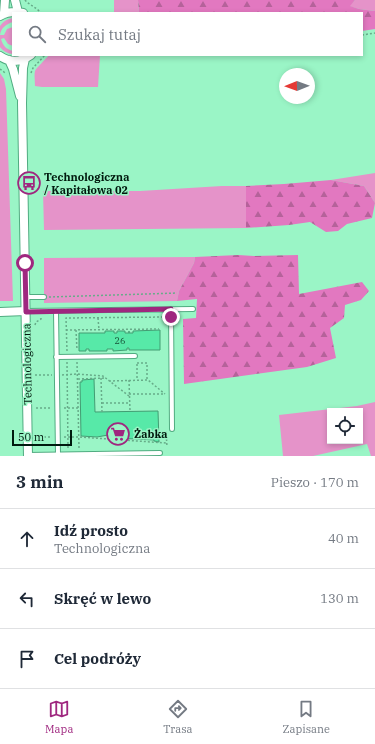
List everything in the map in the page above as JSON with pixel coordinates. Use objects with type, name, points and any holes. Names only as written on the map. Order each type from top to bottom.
[{"type":"street","points":[[5,0],[2,15],[11,12],[20,12],[15,0]]},
{"type":"street","points":[[0,56],[9,60],[17,61],[28,57]]},
{"type":"street","name":"Technologiczna","points":[[28,57],[24,68],[22,103],[28,456]]},
{"type":"street","name":"Technologiczna","points":[[9,60],[13,69],[22,103]]},
{"type":"street","points":[[0,312],[26,312]]},
{"type":"lane","points":[[26,297],[44,297]]},
{"type":"lane","points":[[171,309],[172,429]]},
{"type":"lane","points":[[26,312],[194,309]]},
{"type":"lane","points":[[56,311],[58,455]]},
{"type":"lane","points":[[56,357],[135,356]]},
{"type":"lane","points":[[28,456],[160,453]]},
{"type":"path","points":[[25,0],[40,12]]},
{"type":"path","points":[[363,34],[375,33]]},
{"type":"path","points":[[44,297],[177,293]]},
{"type":"path","points":[[34,326],[36,322],[41,319],[41,311]]},
{"type":"path","points":[[68,454],[66,318],[171,317]]},
{"type":"path","points":[[98,318],[99,330]]},
{"type":"path","points":[[66,330],[159,329]]},
{"type":"path","points":[[76,330],[79,454]]},
{"type":"path","points":[[137,380],[137,363],[147,363],[147,380]]},
{"type":"path","points":[[67,375],[77,374],[103,376],[129,395],[165,394],[148,380],[109,380]]},
{"type":"path","points":[[101,378],[102,412]]},
{"type":"path","points":[[77,379],[106,378]]},
{"type":"path","points":[[129,380],[130,411]]},
{"type":"path","points":[[102,403],[130,403]]},
{"type":"path","points":[[166,429],[166,447]]},
{"type":"path","points":[[79,437],[166,443]]},
{"type":"shaded area","points":[[114,0],[138,0],[139,12],[114,12]]},
{"type":"shaded area","points":[[355,0],[375,0],[375,11],[349,6]]},
{"type":"shaded area","points":[[12,18],[12,22],[1,30],[0,35],[0,26],[6,20]]},
{"type":"shaded area","points":[[12,27],[12,46],[8,44],[4,38],[1,39],[5,47],[12,51],[12,54],[6,52],[0,47],[0,35],[4,35],[7,29]]},
{"type":"shaded area","points":[[48,56],[100,56],[98,87],[35,86],[35,71]]},
{"type":"shaded area","points":[[0,73],[4,79],[6,89],[13,301],[0,301]]},
{"type":"shaded area","points":[[375,173],[375,203],[364,186],[331,180]]},
{"type":"shaded area","points":[[246,186],[246,228],[44,230],[43,191],[140,191]]},
{"type":"shaded area","points":[[195,257],[194,263],[179,291],[177,301],[44,303],[44,258]]},
{"type":"shaded area","points":[[375,402],[375,456],[371,456],[367,444],[313,456],[283,456],[279,415],[327,409],[327,444],[363,444],[363,408],[340,408]]},
{"type":"green space","points":[[138,0],[355,0],[350,6],[375,11],[375,29],[363,31],[363,12],[139,12]]},
{"type":"green space","points":[[331,180],[364,186],[375,203],[372,218],[347,224],[338,231],[326,232],[310,222],[246,228],[246,186]]},
{"type":"green space","points":[[298,255],[299,294],[362,282],[369,291],[361,300],[345,305],[344,318],[330,328],[336,358],[307,367],[184,384],[183,319],[196,318],[197,299],[177,301],[179,291],[194,263],[195,257]]},
{"type":"building","points":[[160,330],[160,350],[129,350],[129,348],[127,348],[127,350],[113,351],[113,349],[107,349],[107,351],[89,351],[89,349],[86,349],[86,351],[79,351],[79,333],[105,333],[105,331],[114,331],[114,333],[117,333],[117,331],[125,331],[125,333],[133,333],[133,331]]},
{"type":"building","points":[[94,379],[95,412],[158,411],[159,442],[154,440],[116,438],[108,435],[97,437],[81,436],[80,382],[82,382],[82,380]]},
{"type":"place","name":"Technologiczna / Kapitałowa 02","points":[[29,183]]},
{"type":"place","name":"Żabka","points":[[118,434]]},
{"type":"route","points":[[25,263],[26,312],[171,309],[171,317]]}]
